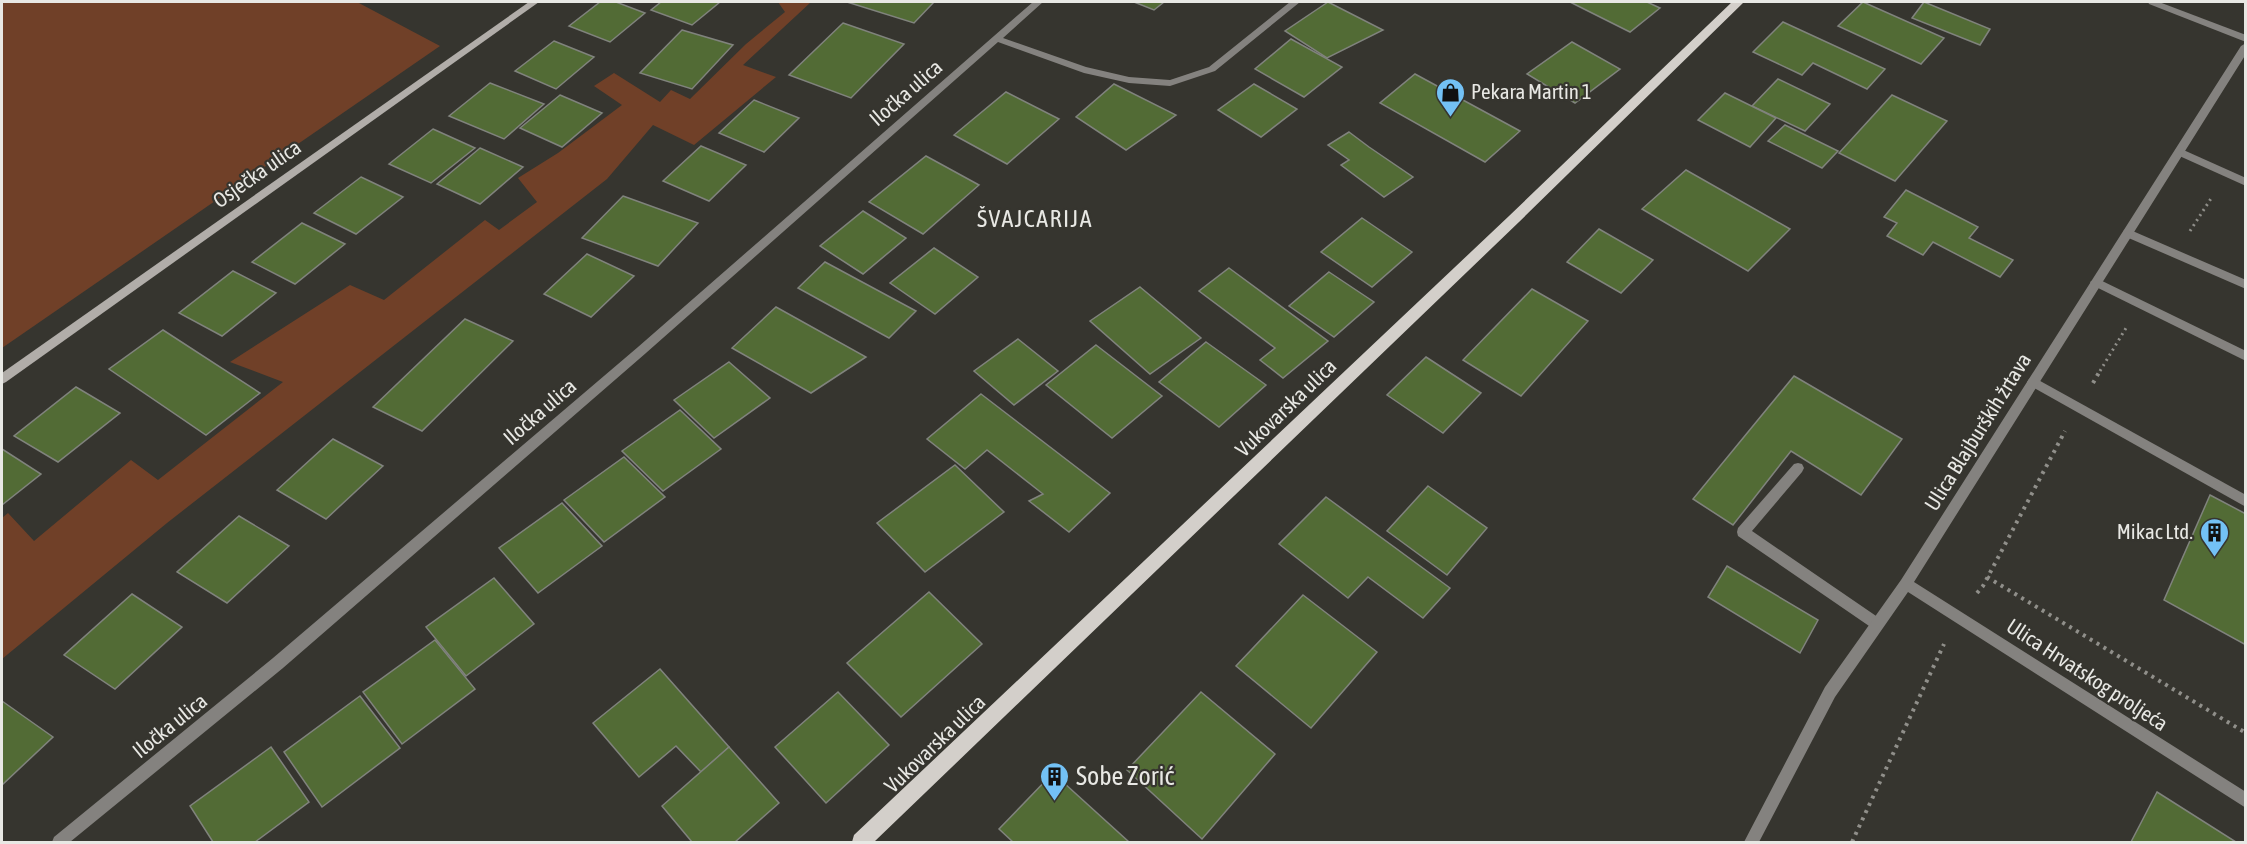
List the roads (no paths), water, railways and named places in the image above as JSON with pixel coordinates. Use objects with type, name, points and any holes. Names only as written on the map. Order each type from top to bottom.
[{"type":"main road","name":"Vukovarska ulica","points":[[861,843],[1738,2]]},
{"type":"street","name":"Osječka ulica","points":[[2,379],[534,2]]},
{"type":"street","name":"Iločka ulica","points":[[59,843],[305,640],[642,350],[1038,2]]},
{"type":"street","points":[[998,39],[1084,70],[1130,80],[1170,82],[1212,69],[1295,2]]},
{"type":"street","points":[[2152,2],[2246,39]]},
{"type":"street","name":"Ulica Blajburških žrtava","points":[[1751,843],[1830,692],[1906,584],[2246,46]]},
{"type":"street","points":[[2179,152],[2246,183]]},
{"type":"street","points":[[2128,233],[2246,285]]},
{"type":"street","points":[[2096,282],[2246,357]]},
{"type":"street","points":[[2033,382],[2246,502]]},
{"type":"street","points":[[1798,468],[1743,532],[1877,624]]},
{"type":"street","name":"Ulica Hrvatskog proljeća","points":[[1906,584],[2246,801]]},
{"type":"place","name":"Pekara Martin 1","points":[[1450,118]]},
{"type":"place","name":"Mikac Ltd.","points":[[2214,558]]},
{"type":"place","name":"Sobe Zorić","points":[[1055,802]]},
{"type":"district","name":"ŠVAJCARIJA","points":[[1035,219]]}]
